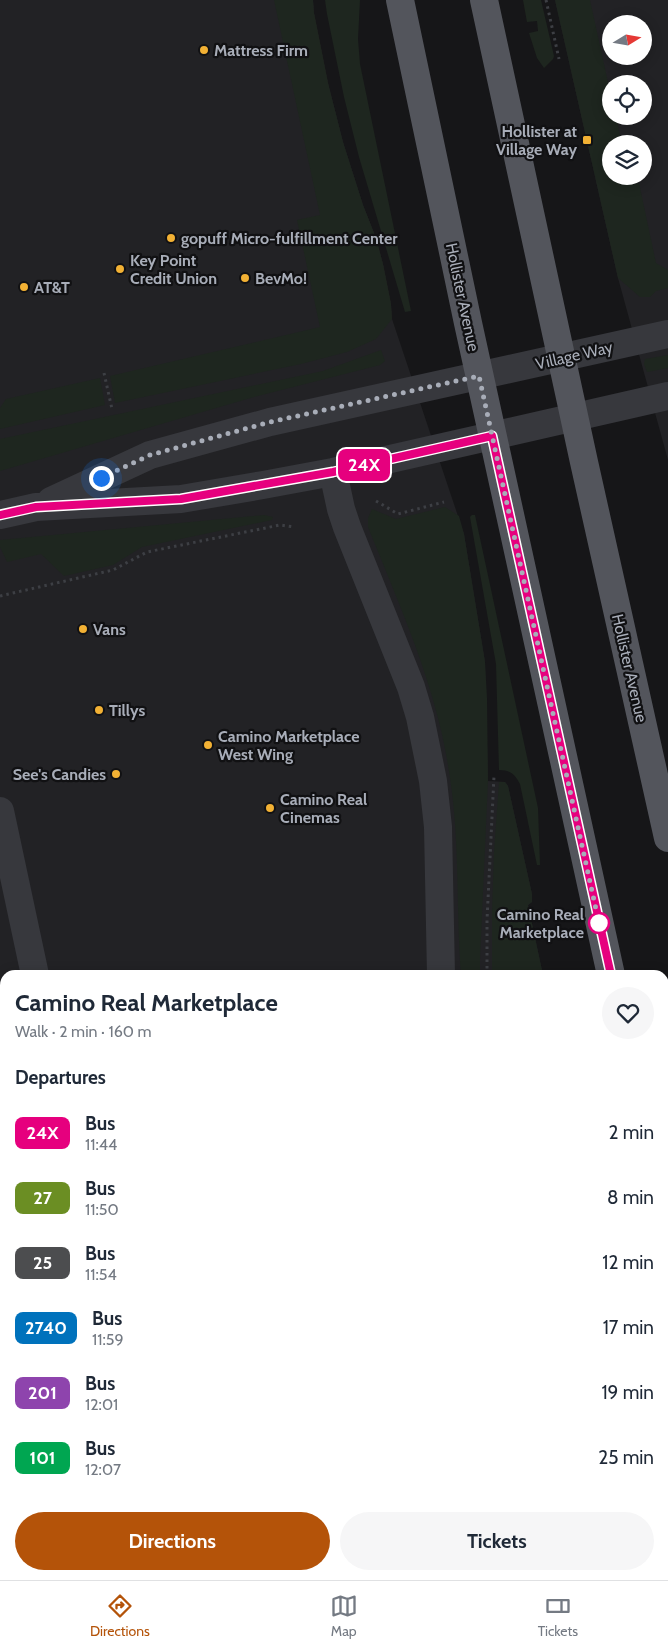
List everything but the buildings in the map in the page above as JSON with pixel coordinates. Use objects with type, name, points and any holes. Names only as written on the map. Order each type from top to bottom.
[{"type":"main road","name":"Hollister Avenue","points":[[400,0],[479,376],[610,970]]},
{"type":"main road","name":"Hollister Avenue","points":[[484,0],[574,417],[668,838]]},
{"type":"street","name":"Village Way","points":[[479,376],[668,334]]},
{"type":"street","points":[[36,507],[150,455],[270,422],[479,376]]},
{"type":"street","points":[[0,515],[36,507],[181,499],[333,472],[668,396]]},
{"type":"street","points":[[333,472],[347,527],[411,686],[430,765],[438,827],[441,970]]},
{"type":"street","points":[[0,811],[34,970]]},
{"type":"path","points":[[546,0],[559,59]]},
{"type":"path","points":[[104,373],[112,409]]},
{"type":"path","points":[[376,501],[398,514],[444,502]]},
{"type":"path","points":[[0,596],[113,570],[147,552],[280,525],[294,527]]},
{"type":"path","points":[[488,970],[487,920],[494,776]]},
{"type":"shaded area","name":"Camino Real Marketplace","points":[[0,0],[313,0],[328,83],[343,142],[363,205],[376,238],[391,304],[392,319],[464,534],[485,662],[488,781],[505,782],[508,786],[532,894],[532,902],[528,905],[542,970],[0,970]]},
{"type":"shaded area","points":[[274,0],[313,0],[328,83],[343,142],[363,205],[376,238],[391,304],[392,319],[376,339],[347,352],[301,364],[115,403],[110,376],[320,327],[297,220],[320,215]]},
{"type":"shaded area","points":[[325,0],[360,0],[358,39],[360,64],[411,311],[405,312],[359,157],[344,97]]},
{"type":"shaded area","points":[[523,0],[541,0],[554,56],[544,68],[537,58],[529,33],[538,31],[537,21],[527,22]]},
{"type":"shaded area","points":[[555,0],[668,0],[668,460],[618,278]]},
{"type":"shaded area","points":[[555,0],[590,0],[602,55],[602,65],[604,65],[606,75],[602,75],[602,125],[618,125],[620,135],[602,135],[602,185],[639,185],[656,263],[668,270],[668,288],[656,291],[650,297],[640,297],[618,278]]},
{"type":"shaded area","points":[[381,350],[385,361],[380,365],[254,397],[0,471],[0,439],[323,371]]},
{"type":"shaded area","points":[[668,355],[668,368],[647,372],[644,364],[645,359]]},
{"type":"shaded area","points":[[100,378],[105,405],[0,429],[0,408],[6,399]]},
{"type":"shaded area","points":[[445,507],[459,516],[464,534],[485,662],[487,698],[488,781],[480,970],[461,970],[457,852],[453,802],[437,713],[417,650],[368,527],[368,518],[372,509],[396,519]]},
{"type":"shaded area","points":[[264,515],[273,517],[272,520],[142,547],[113,565],[64,576],[41,554],[7,562],[0,547],[0,540]]},
{"type":"shaded area","points":[[475,515],[538,808],[540,865],[537,865],[520,784],[512,774],[499,770],[496,664],[470,517]]},
{"type":"shaded area","points":[[499,782],[505,782],[508,786],[532,894],[532,902],[528,905],[542,970],[492,970],[494,852]]},
{"type":"bus line","name":"24X","points":[[0,515],[36,507],[181,499],[333,472],[492,436],[610,970]]},
{"type":"place","name":"Mattress Firm","points":[[204,50]]},
{"type":"place","name":"Hollister at Village Way","points":[[587,140]]},
{"type":"place","name":"gopuff Micro-fulfillment Center","points":[[171,238]]},
{"type":"place","name":"Key Point Credit Union","points":[[120,269]]},
{"type":"place","name":"BevMo!","points":[[245,278]]},
{"type":"place","name":"AT&T","points":[[24,287]]},
{"type":"place","name":"Vans","points":[[83,629]]},
{"type":"place","name":"Tillys","points":[[99,710]]},
{"type":"place","name":"Camino Marketplace West Wing","points":[[208,745]]},
{"type":"place","name":"See's Candies","points":[[116,774]]},
{"type":"place","name":"Camino Real Cinemas","points":[[270,808]]},
{"type":"place","name":"Camino Real Marketplace","points":[[599,923]]},
{"type":"route","points":[[101,478],[150,455],[270,422],[479,376],[599,923]]}]
